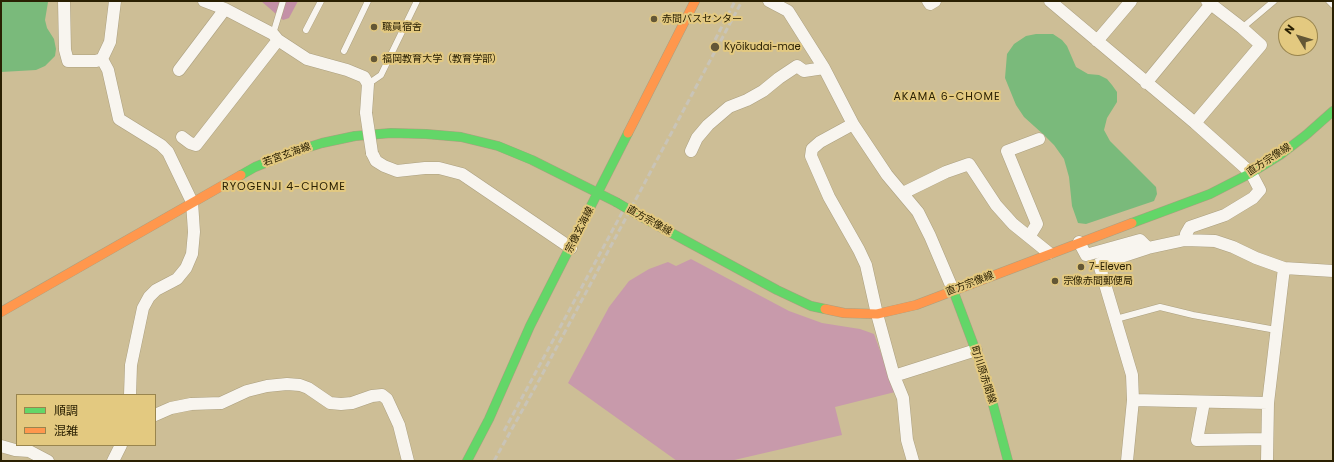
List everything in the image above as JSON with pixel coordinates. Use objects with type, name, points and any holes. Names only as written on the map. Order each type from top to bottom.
[{"type":"main road","name":"宗像玄海線","points":[[467,461],[489,419],[530,326],[599,193],[695,1]]},
{"type":"main road","name":"直方宗像線","points":[[599,193],[777,290],[811,306],[844,313],[877,314],[916,305],[1049,253],[1210,194],[1280,155],[1306,135],[1333,111]]},
{"type":"main road","name":"若宮玄海線","points":[[1,312],[255,167],[290,153],[322,143],[355,136],[426,134],[461,137],[498,146],[532,160],[599,193]]},
{"type":"main road","name":"町川原赤間線","points":[[953,290],[986,378],[1008,461]]},
{"type":"street","points":[[64,1],[65,50],[68,61],[96,62],[102,59],[110,42],[115,1]]},
{"type":"street","points":[[204,1],[225,9],[276,37],[307,59],[364,77],[368,84],[366,113],[372,153],[376,161],[397,171],[439,168],[462,174],[570,248]]},
{"type":"street","points":[[769,1],[788,11],[824,68],[853,124],[887,175],[918,212],[953,290]]},
{"type":"street","points":[[928,1],[930,4],[935,1]]},
{"type":"street","points":[[1050,1],[1195,123],[1250,173],[1260,190],[1253,198],[1225,216],[1190,227],[1186,234],[1185,240]]},
{"type":"street","points":[[1097,41],[1130,1]]},
{"type":"street","points":[[1146,83],[1209,3],[1242,28],[1260,45],[1195,123]]},
{"type":"street","points":[[178,70],[225,9]]},
{"type":"street","points":[[182,137],[190,143],[196,145],[276,37]]},
{"type":"street","points":[[102,59],[108,70],[119,119],[162,145],[168,152],[192,202],[194,232],[192,254],[186,268],[177,279],[156,290],[148,297],[143,308],[131,366],[130,394]]},
{"type":"street","points":[[691,151],[697,138],[708,125],[729,107],[747,100],[763,91],[797,66],[804,72],[824,68]]},
{"type":"street","points":[[853,124],[820,142],[812,149],[811,156],[829,197],[866,264],[877,314],[894,376],[903,398],[907,440],[913,461]]},
{"type":"street","points":[[1029,237],[1037,224],[1007,151],[1039,139]]},
{"type":"street","points":[[903,193],[946,172],[969,164],[996,205],[1013,224],[1049,253]]},
{"type":"street","points":[[1079,242],[1086,255],[1140,240],[1148,248]]},
{"type":"street","points":[[1127,461],[1133,400],[1132,375],[1099,264],[1148,248],[1185,240],[1215,241],[1284,268],[1333,271]]},
{"type":"street","points":[[1267,461],[1268,403],[1284,268]]},
{"type":"street","points":[[894,376],[976,350]]},
{"type":"street","points":[[156,415],[171,408],[191,404],[221,403],[247,391],[267,386],[287,384],[300,385],[308,388],[330,403],[352,403],[372,396],[382,395],[387,399],[399,424],[408,461]]},
{"type":"street","points":[[1133,400],[1268,403]]},
{"type":"street","points":[[1204,402],[1197,440],[1267,440]]},
{"type":"street","points":[[1,446],[15,450],[29,451],[48,461]]},
{"type":"street","points":[[113,461],[122,446]]},
{"type":"lane","points":[[276,37],[283,1]]},
{"type":"lane","points":[[306,30],[321,1]]},
{"type":"lane","points":[[344,51],[368,1]]},
{"type":"lane","points":[[368,84],[381,76],[417,1]]},
{"type":"lane","points":[[1242,28],[1274,1]]},
{"type":"lane","points":[[1330,1],[1333,5]]},
{"type":"lane","points":[[1116,319],[1160,307],[1192,315],[1276,330]]},
{"type":"shaded area","points":[[1,1],[48,2],[45,20],[47,28],[54,39],[56,49],[55,56],[45,66],[36,70],[1,72]]},
{"type":"shaded area","points":[[261,1],[298,1],[289,18],[283,20]]},
{"type":"shaded area","points":[[1036,34],[1053,34],[1062,40],[1067,46],[1076,67],[1088,74],[1099,75],[1107,79],[1117,92],[1117,102],[1107,118],[1104,130],[1110,141],[1156,187],[1157,194],[1154,201],[1086,224],[1078,223],[1072,206],[1069,177],[1064,159],[1054,145],[1024,117],[1016,105],[1005,78],[1007,54],[1014,44],[1026,36]]},
{"type":"shaded area","points":[[691,259],[789,311],[822,323],[860,329],[874,334],[895,392],[835,407],[842,435],[730,461],[677,461],[568,383],[609,307],[629,281],[649,269],[668,262],[676,266]]},
{"type":"railway","points":[[715,40],[735,1]]},
{"type":"railway","points":[[494,461],[537,384],[742,1]]},
{"type":"railway","points":[[504,431],[624,209]]},
{"type":"traffic: fast","points":[[1132,223],[1210,194],[1251,173],[1280,155],[1306,135],[1333,111]]},
{"type":"traffic: fast","points":[[241,175],[255,167],[290,153],[322,143],[355,136],[391,133],[426,134],[461,137],[498,146],[532,160],[616,202]]},
{"type":"traffic: fast","points":[[467,461],[489,419],[530,326],[628,133]]},
{"type":"traffic: fast","points":[[616,202],[640,216]]},
{"type":"traffic: fast","points":[[640,216],[777,290],[811,306],[825,309]]},
{"type":"traffic: fast","points":[[953,290],[986,378],[1008,461]]},
{"type":"traffic: slow","points":[[628,133],[695,1]]},
{"type":"traffic: slow","points":[[1,312],[241,175]]},
{"type":"traffic: slow","points":[[825,309],[844,313],[877,314],[916,305],[1132,223]]},
{"type":"place","name":"赤間バスセンター","points":[[654,19]]},
{"type":"place","name":"職員宿舎","points":[[374,27]]},
{"type":"place","name":"Kyōikudai-mae","points":[[715,47]]},
{"type":"place","name":"福岡教育大学（教育学部）","points":[[374,59]]},
{"type":"place","name":"7-Eleven","points":[[1081,267]]},
{"type":"place","name":"宗像赤間郵便局","points":[[1055,281]]},
{"type":"district","name":"AKAMA 6-CHOME","points":[[947,97]]},
{"type":"district","name":"RYOGENJI 4-CHOME","points":[[284,187]]}]
